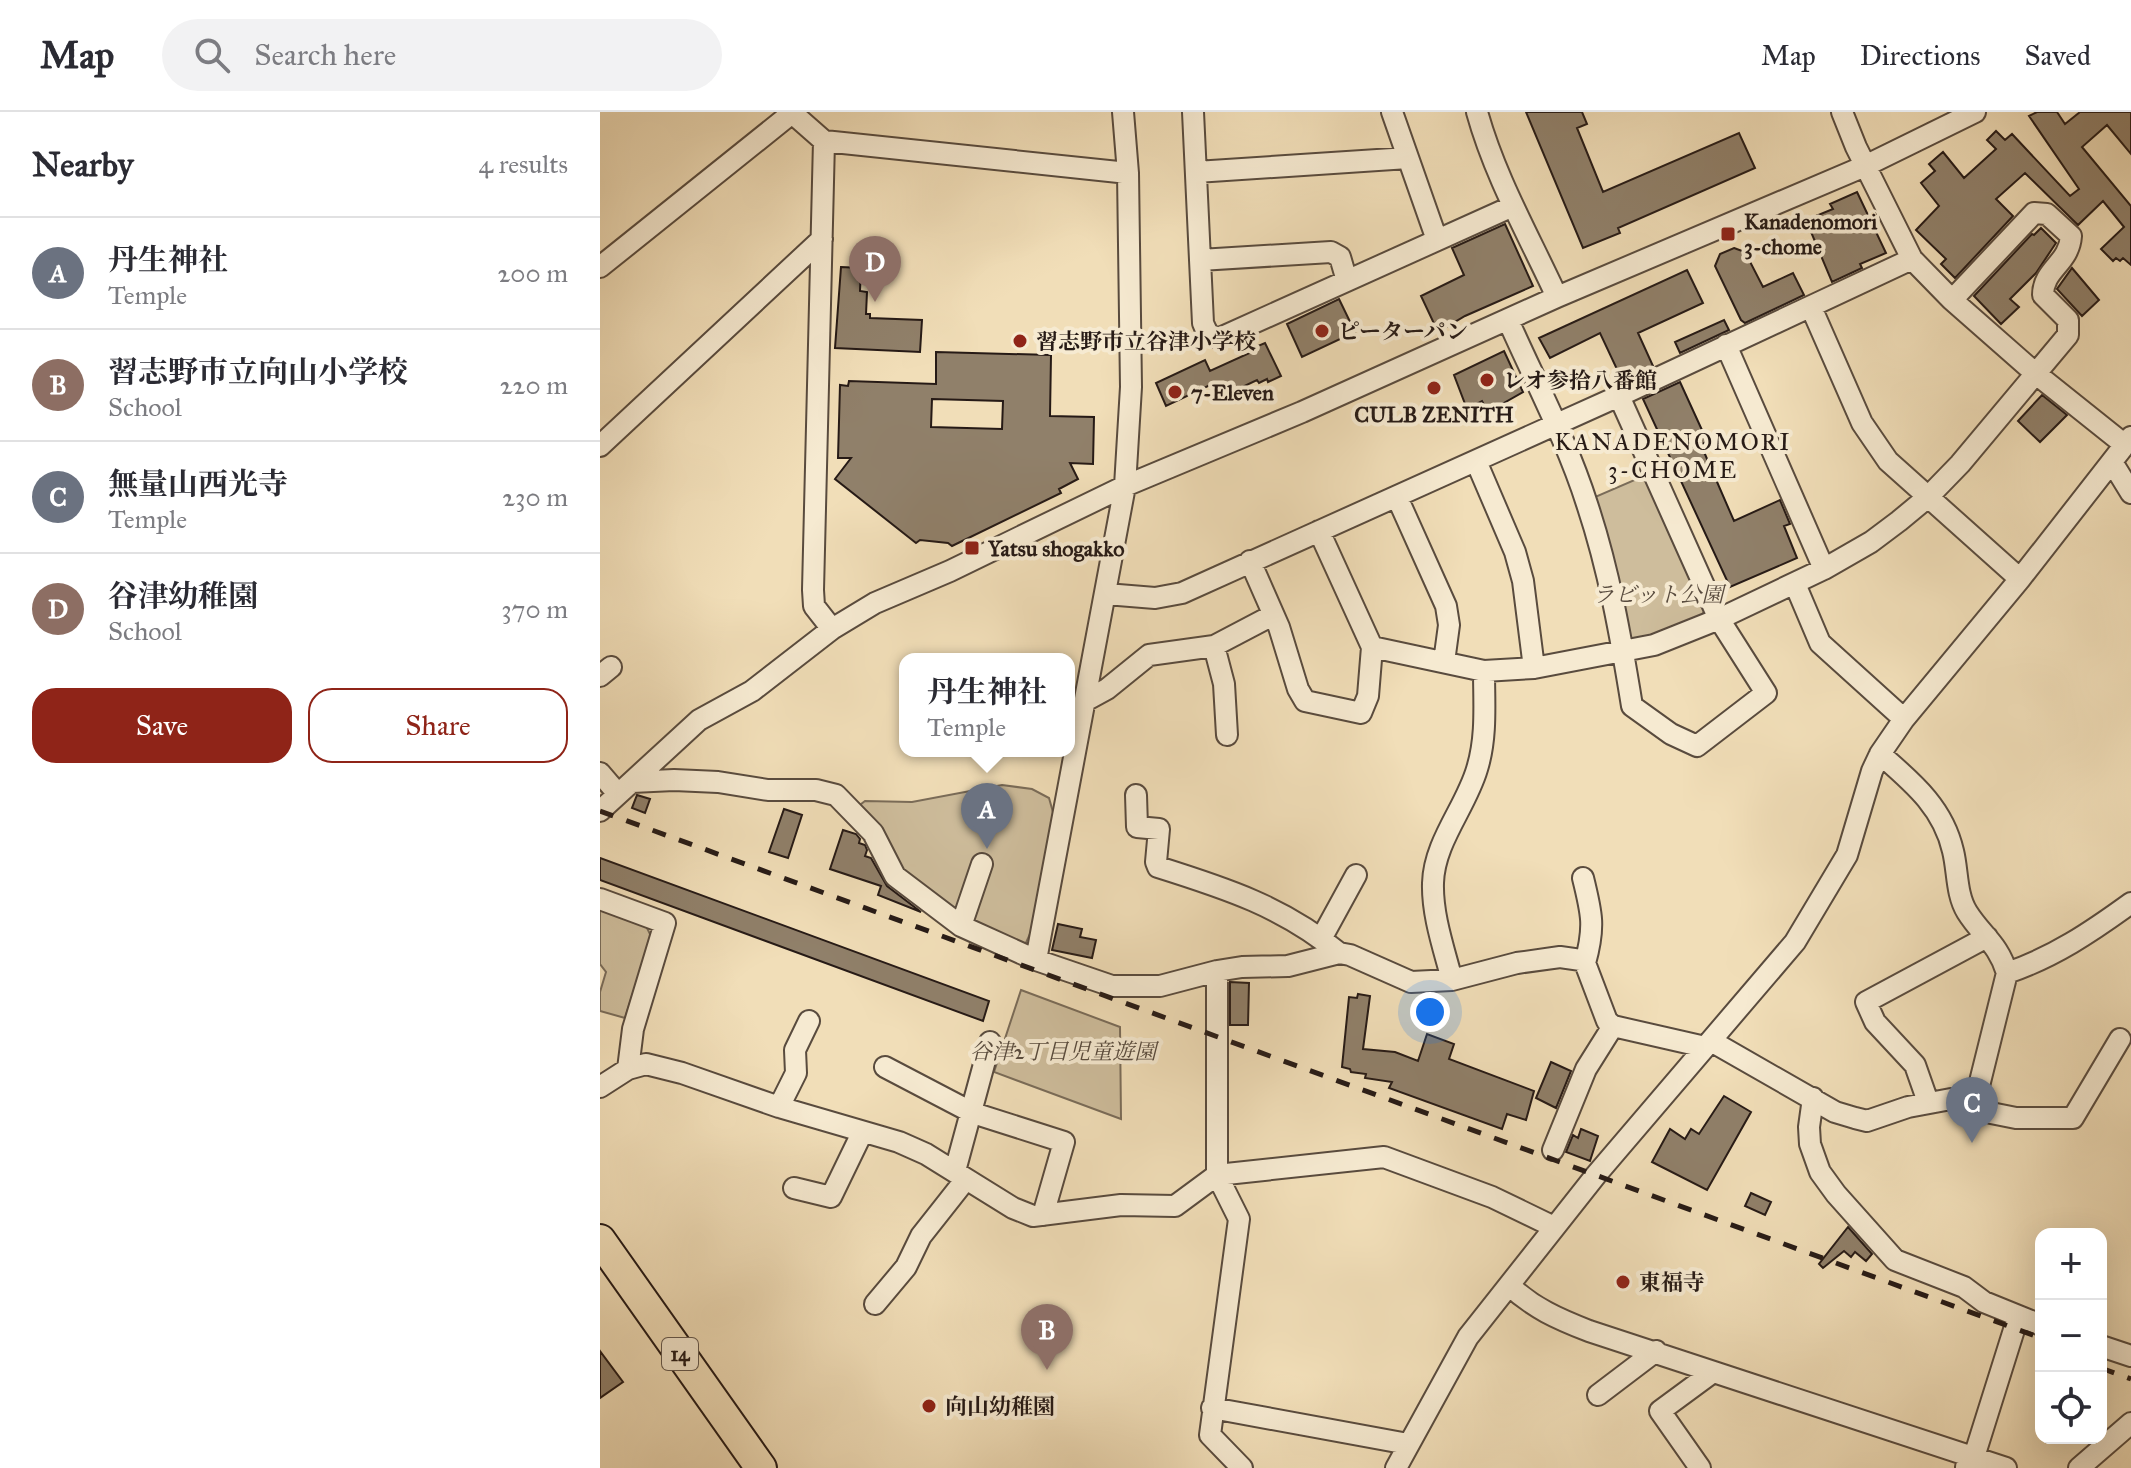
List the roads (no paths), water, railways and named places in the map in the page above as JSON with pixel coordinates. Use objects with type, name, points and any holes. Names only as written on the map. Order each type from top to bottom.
[{"type":"highway","name":"14","points":[[600,1240],[761,1468]]},
{"type":"street","points":[[600,267],[791,112],[824,141],[1128,173]]},
{"type":"street","points":[[1075,754],[1125,486],[1131,387],[1128,173],[1123,112]]},
{"type":"street","points":[[1193,112],[1203,323],[1207,333],[1213,337],[1220,338],[1513,206]]},
{"type":"street","points":[[1392,112],[1437,240]]},
{"type":"street","points":[[1477,112],[1484,139],[1557,297]]},
{"type":"street","points":[[1396,1468],[1461,1349],[1509,1285],[1607,1162],[1795,942],[1847,855],[1872,771],[1904,719],[2020,579],[2128,441],[2035,373],[1952,300],[1912,259],[1865,166],[1842,112]]},
{"type":"street","points":[[612,797],[699,720],[752,691],[832,629],[875,603],[950,571],[1125,486],[1865,166],[1975,112]]},
{"type":"street","points":[[824,141],[813,590],[814,606],[832,629]]},
{"type":"street","points":[[1196,172],[1408,158]]},
{"type":"street","points":[[1372,647],[1484,671],[1534,668],[1623,652],[1654,645],[1719,619],[1795,584],[1871,542],[1928,497],[1960,464],[2068,335],[2068,320],[2043,295],[2043,283],[2070,250],[2071,236],[2047,214],[2034,213],[1952,300]]},
{"type":"street","points":[[600,446],[822,239]]},
{"type":"street","points":[[1200,260],[1331,252],[1340,257],[1347,281]]},
{"type":"street","points":[[1106,594],[1155,598],[1182,593],[1619,396],[1912,259]]},
{"type":"street","points":[[1811,307],[1862,423],[1888,461],[2020,579]]},
{"type":"street","points":[[1508,320],[1556,424],[1587,504],[1606,570],[1632,706],[1671,734],[1697,746],[1766,693],[1719,619],[1619,396]]},
{"type":"street","points":[[1726,345],[1824,569]]},
{"type":"street","points":[[1476,461],[1515,552],[1523,581],[1534,668]]},
{"type":"street","points":[[2112,462],[2131,493]]},
{"type":"street","points":[[1397,497],[1446,606],[1449,625],[1444,662]]},
{"type":"street","points":[[1250,561],[1305,701],[1361,713],[1368,696],[1372,647],[1319,531]]},
{"type":"street","points":[[1795,584],[1820,643],[1904,719]]},
{"type":"street","points":[[1085,701],[1107,689],[1149,655],[1214,646],[1273,615]]},
{"type":"street","points":[[1214,646],[1224,684],[1227,735]]},
{"type":"street","points":[[1452,980],[1441,938],[1433,884],[1440,849],[1477,770],[1484,735],[1484,671]]},
{"type":"street","points":[[1880,754],[1934,805],[1953,849],[1959,890],[1966,911],[2001,953],[2007,973],[1974,1106]]},
{"type":"street","points":[[1036,960],[1074,757]]},
{"type":"street","points":[[600,773],[612,797]]},
{"type":"street","points":[[612,797],[674,780],[718,782],[768,790],[816,790],[836,795],[873,833],[895,876],[961,926],[1036,960],[1112,986],[1160,986],[1217,971],[1288,966],[1339,953],[1411,982],[1452,980],[1517,963],[1560,957],[1585,963]]},
{"type":"street","points":[[1136,795],[1137,827],[1159,829],[1158,867],[1266,904],[1339,953]]},
{"type":"street","points":[[961,926],[982,864]]},
{"type":"street","points":[[1321,939],[1356,875]]},
{"type":"street","points":[[1583,878],[1593,919],[1592,939],[1585,963],[1607,1021],[1613,1026],[1708,1044],[1835,1112],[1867,1121],[1928,1102],[1951,1099],[2016,1118],[2073,1118],[2120,1039]]},
{"type":"street","points":[[600,899],[665,923],[633,1029],[628,1069]]},
{"type":"street","points":[[2007,973],[2038,962],[2082,938],[2131,903]]},
{"type":"street","points":[[1928,1102],[1915,1065],[1875,1022],[1866,1002],[1987,937]]},
{"type":"street","points":[[1217,971],[1217,1175],[1239,1219],[1210,1435],[1242,1468]]},
{"type":"street","points":[[779,1107],[796,1073],[795,1050],[809,1021]]},
{"type":"street","points":[[1553,1150],[1586,1069],[1613,1026]]},
{"type":"street","points":[[875,1304],[906,1267],[921,1236],[960,1175],[990,1042]]},
{"type":"street","points":[[600,1087],[628,1069],[646,1064],[682,1073],[779,1107],[899,1142],[926,1154],[1013,1208],[1033,1216],[1121,1205],[1175,1206],[1217,1175],[1384,1157],[1492,1197],[1554,1227]]},
{"type":"street","points":[[885,1067],[973,1113],[1064,1142],[1043,1215]]},
{"type":"street","points":[[1813,1098],[1810,1144],[1820,1172],[1895,1260],[1964,1287],[1984,1302],[2035,1323]]},
{"type":"street","points":[[794,1188],[831,1197],[862,1133]]},
{"type":"street","points":[[1509,1285],[1524,1300],[1547,1314],[1970,1463],[2006,1468]]},
{"type":"street","points":[[1970,1463],[2018,1317]]},
{"type":"street","points":[[2107,1348],[2131,1356]]},
{"type":"street","points":[[1598,1395],[1656,1351]]},
{"type":"street","points":[[1700,1468],[1660,1411],[1713,1372]]},
{"type":"street","points":[[1212,1408],[1408,1444]]},
{"type":"street","points":[[2079,1468],[2131,1423]]},
{"type":"railway","points":[[600,811],[2035,1336]]},
{"type":"railway","points":[[2107,1370],[2131,1379]]},
{"type":"place","name":"Kanadenomori 3-chome","points":[[1728,234]]},
{"type":"place","name":"谷津幼稚園","points":[[875,302]]},
{"type":"place","name":"ピーターパン","points":[[1322,331]]},
{"type":"place","name":"習志野市立谷津小学校","points":[[1020,341]]},
{"type":"place","name":"レオ参拾八番館","points":[[1487,380]]},
{"type":"place","name":"CULB ZENITH","points":[[1434,388]]},
{"type":"place","name":"7-Eleven","points":[[1175,392]]},
{"type":"place","name":"Yatsu shogakko","points":[[972,548]]},
{"type":"place","name":"丹生神社","points":[[987,849]]},
{"type":"place","name":"無量山西光寺","points":[[1972,1143]]},
{"type":"place","name":"東福寺","points":[[1623,1282]]},
{"type":"place","name":"習志野市立向山小学校","points":[[1047,1370]]},
{"type":"place","name":"向山幼稚園","points":[[929,1406]]},
{"type":"district","name":"KANADENOMORI 3-CHOME","points":[[1673,456]]},
{"type":"park label","name":"ラビット公園","points":[[1658,594]]},
{"type":"park label","name":"谷津2丁目児童遊園","points":[[1063,1051]]}]
